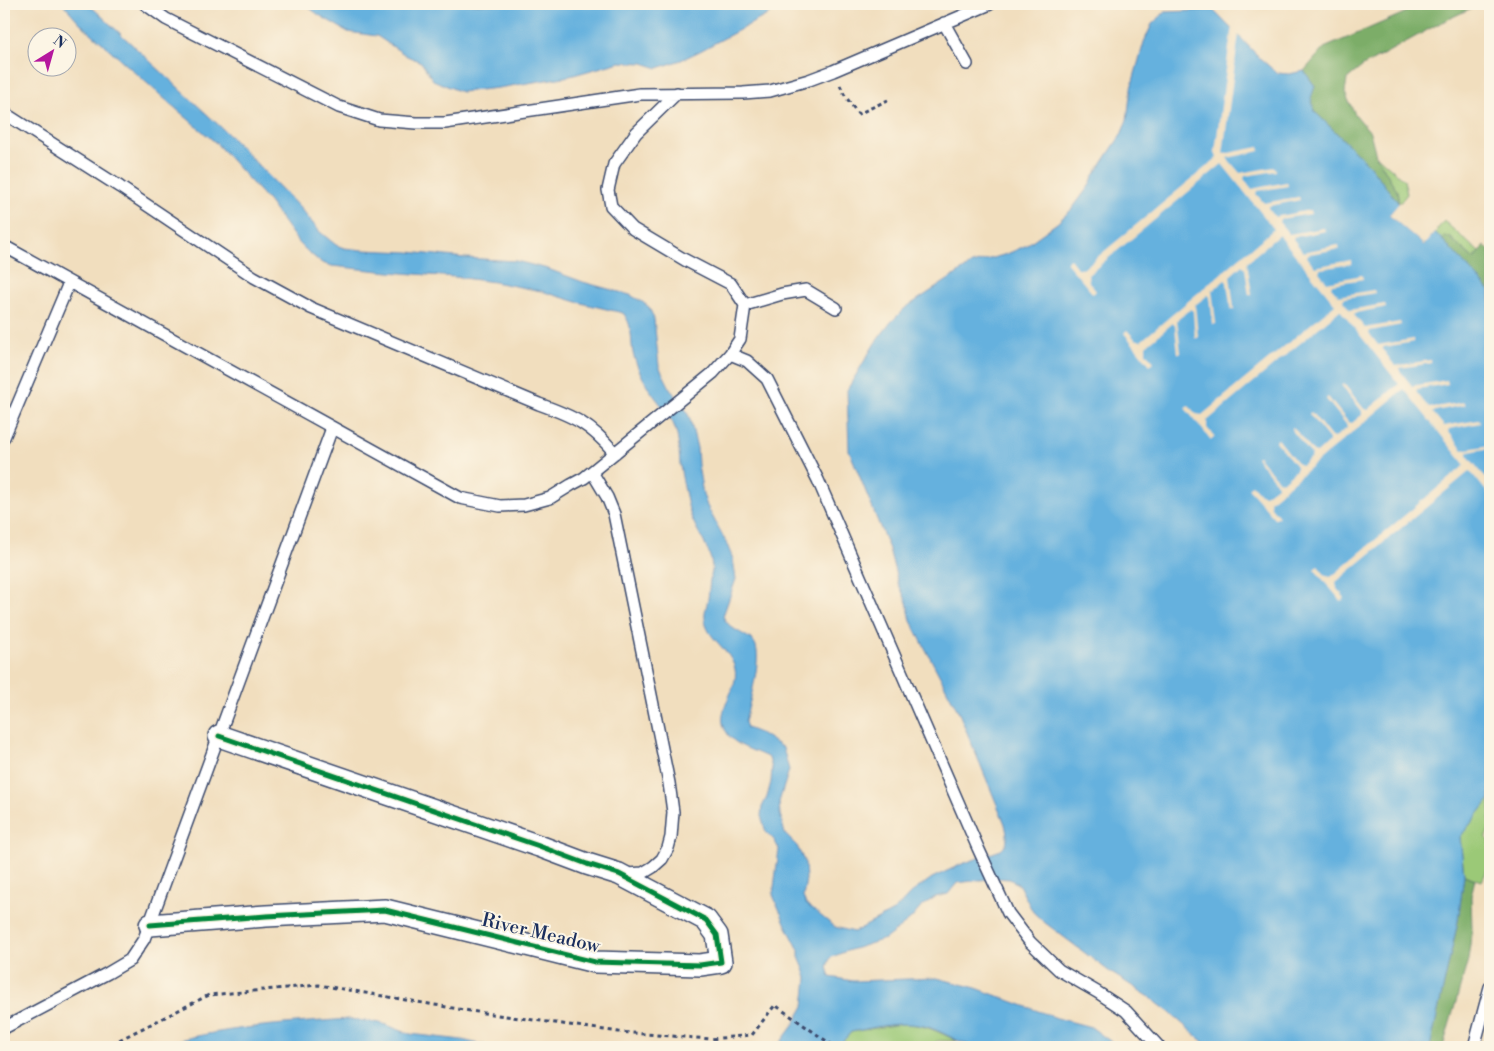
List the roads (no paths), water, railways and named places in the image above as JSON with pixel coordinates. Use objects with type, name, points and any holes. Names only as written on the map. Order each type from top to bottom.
[{"type":"street","name":"River Meadow","points":[[150,925],[266,916],[385,910],[595,962],[700,965],[721,962],[717,934],[706,920],[619,874],[219,736]]},
{"type":"lane","points":[[145,4],[166,19],[339,106],[379,120],[416,123],[445,123],[640,94],[770,91],[809,80],[990,4]]},
{"type":"lane","points":[[944,23],[967,64]]},
{"type":"lane","points":[[4,246],[460,498],[500,506],[524,505],[550,498],[592,472],[713,373],[740,339],[745,305],[731,284],[685,260],[633,229],[611,206],[608,190],[614,164],[636,133],[677,93]]},
{"type":"lane","points":[[4,112],[254,276],[311,308],[571,416],[588,426],[615,453]]},
{"type":"lane","points":[[4,436],[69,283]]},
{"type":"lane","points":[[745,305],[782,294],[806,290],[836,308]]},
{"type":"lane","points":[[730,354],[747,361],[767,379],[818,480],[1008,913],[1030,942],[1059,970],[1126,1011],[1159,1047]]},
{"type":"lane","points":[[4,1028],[130,960],[144,939],[332,428]]},
{"type":"lane","points":[[592,472],[607,497],[614,514],[669,783],[673,812],[671,837],[662,859],[643,873],[619,874]]},
{"type":"lane","points":[[1474,1047],[1490,987]]},
{"type":"water","points":[[63,4],[87,4],[95,10],[225,131],[300,208],[320,232],[336,245],[363,250],[516,261],[630,295],[649,307],[654,319],[659,366],[671,390],[686,410],[690,419],[697,448],[703,494],[733,559],[736,579],[723,616],[728,624],[752,640],[756,646],[757,666],[745,722],[747,728],[762,734],[783,748],[789,770],[779,802],[780,814],[785,834],[797,846],[805,863],[806,879],[803,897],[806,904],[835,927],[854,932],[895,910],[911,893],[932,878],[962,864],[1001,850],[1006,844],[1007,838],[1005,824],[959,713],[911,621],[907,602],[898,583],[889,549],[849,450],[847,390],[875,343],[891,322],[905,308],[972,264],[1007,254],[1025,246],[1057,223],[1072,209],[1121,135],[1127,120],[1131,88],[1144,42],[1152,24],[1165,12],[1213,10],[1277,73],[1289,74],[1304,71],[1315,86],[1311,98],[1315,112],[1369,165],[1399,204],[1389,215],[1424,245],[1435,232],[1490,291],[1490,799],[1460,837],[1464,875],[1458,921],[1430,1047],[1209,1047],[1148,996],[1110,972],[1044,922],[1033,912],[1019,885],[1010,879],[996,878],[957,883],[948,894],[935,897],[922,906],[911,919],[885,939],[830,958],[827,967],[830,977],[853,981],[937,978],[976,988],[1057,1018],[1091,1027],[1118,1047],[968,1047],[967,1044],[931,1028],[921,1025],[901,1024],[851,1032],[838,1047],[777,1047],[792,1027],[804,1006],[807,978],[799,957],[799,950],[773,895],[779,849],[766,832],[761,816],[762,807],[771,782],[772,768],[769,758],[744,747],[732,739],[724,727],[723,713],[734,684],[735,669],[729,655],[713,638],[706,625],[705,613],[712,570],[711,559],[689,510],[675,428],[638,368],[633,354],[627,318],[623,313],[541,291],[494,282],[332,266],[322,263],[298,242],[269,202],[216,143],[81,24]]},
{"type":"water","points":[[304,4],[788,4],[700,51],[658,68],[643,63],[620,62],[570,76],[461,92],[433,80],[421,62],[407,56],[377,36],[348,32]]},
{"type":"water","points":[[349,1019],[381,1023],[410,1034],[462,1040],[493,1047],[155,1047],[179,1040],[227,1031]]}]
